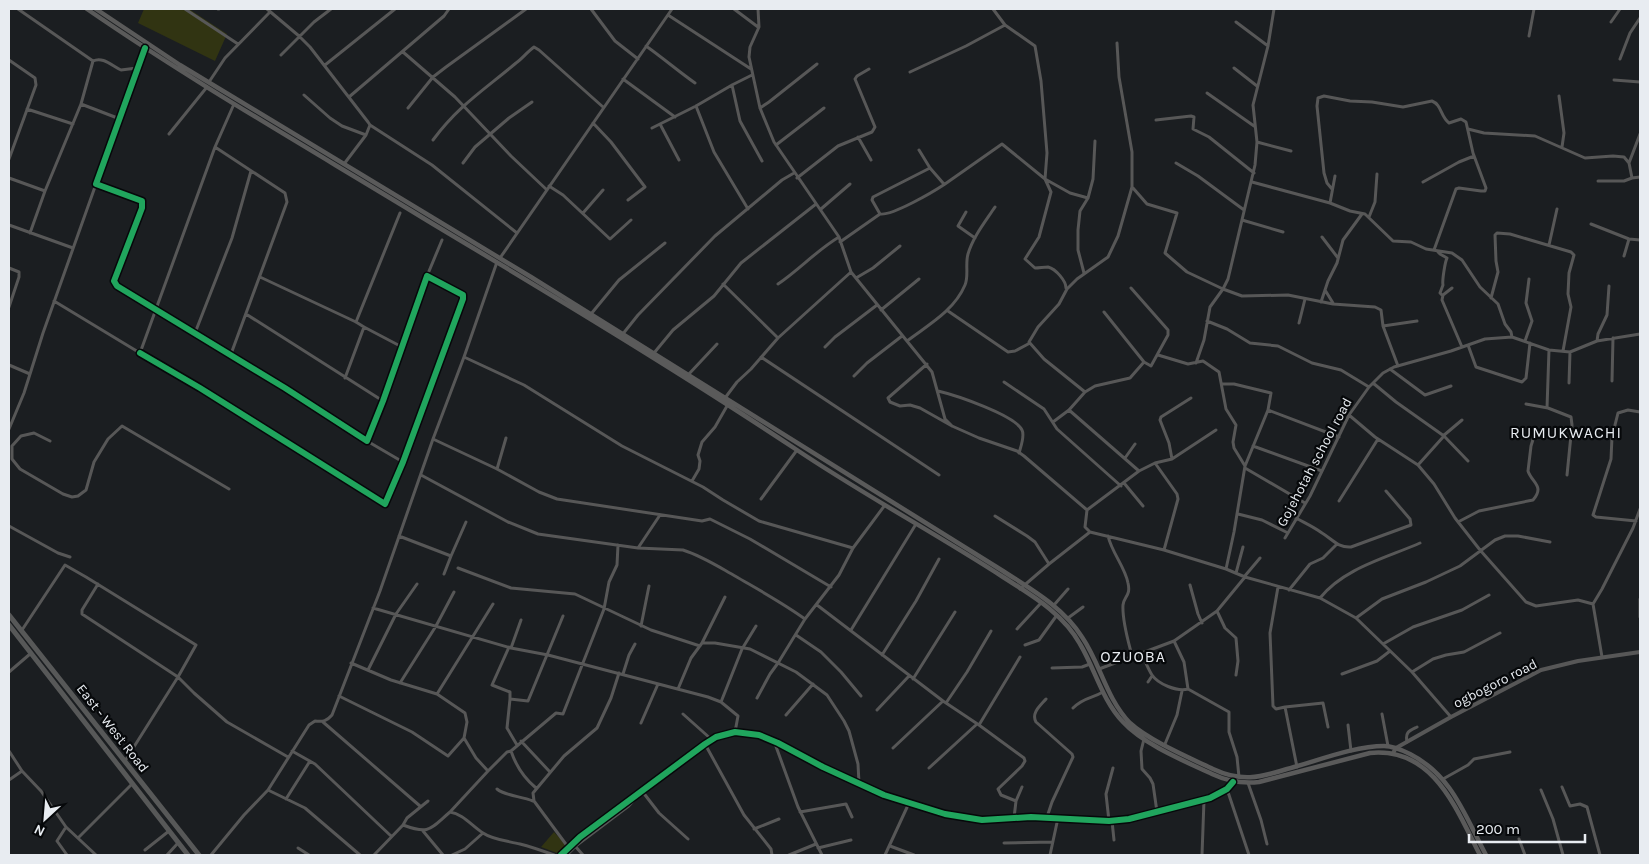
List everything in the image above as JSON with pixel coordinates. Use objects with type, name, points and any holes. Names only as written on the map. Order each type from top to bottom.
[{"type":"main road","points":[[87,9],[145,48],[344,164],[498,260],[688,374],[1022,587],[1058,616],[1072,631],[1119,719],[1144,739],[1212,774],[1233,782],[1248,784],[1370,753],[1394,751],[1419,758],[1443,779],[1454,794],[1486,855]]},
{"type":"main road","points":[[96,9],[234,103],[591,314],[727,406],[797,450],[916,524],[1054,605],[1068,618],[1083,638],[1110,696],[1123,715],[1138,729],[1219,772],[1239,777],[1258,777],[1369,747],[1388,746],[1436,778],[1449,796],[1480,855]]},
{"type":"main road","name":"East - West Road","points":[[9,615],[200,855]]},
{"type":"main road","name":"East - West Road","points":[[9,625],[188,855]]},
{"type":"street","points":[[18,9],[93,61]]},
{"type":"street","points":[[185,9],[238,44]]},
{"type":"street","points":[[281,55],[299,36],[331,9]]},
{"type":"street","points":[[325,66],[395,9]]},
{"type":"street","points":[[350,97],[444,16],[449,9]]},
{"type":"street","points":[[408,108],[446,67],[526,9]]},
{"type":"street","points":[[591,9],[615,41],[638,60]]},
{"type":"street","points":[[211,855],[244,815],[268,790],[309,725],[315,721],[323,722],[332,715],[373,608],[498,260],[672,9]]},
{"type":"street","points":[[734,9],[759,27]]},
{"type":"street","points":[[758,9],[759,27],[750,47],[749,57],[760,108],[776,145],[839,237],[851,272],[927,364],[932,372],[945,419],[952,426]]},
{"type":"street","points":[[993,9],[1005,25],[1035,46],[1041,81],[1047,153],[1045,179],[1051,192],[1040,237],[1025,259],[1037,268],[1048,267],[1052,269],[1066,284],[1067,289]]},
{"type":"street","points":[[1196,363],[1203,345],[1210,307],[1223,290],[1228,279],[1252,182],[1257,142],[1253,105],[1268,46],[1274,9]]},
{"type":"street","points":[[1529,36],[1534,9]]},
{"type":"street","points":[[1611,22],[1620,9]]},
{"type":"street","points":[[169,134],[208,85],[225,58],[269,10],[299,36],[350,97],[370,125],[432,166],[517,233]]},
{"type":"street","points":[[668,15],[751,69]]},
{"type":"street","points":[[1620,59],[1630,33],[1640,18]]},
{"type":"street","points":[[1236,22],[1268,46]]},
{"type":"street","points":[[910,72],[966,46],[1005,25]]},
{"type":"street","points":[[948,311],[1008,352],[1015,351],[1030,343],[1031,338],[1059,304],[1067,289],[1108,257],[1118,236],[1132,187],[1132,152],[1120,85],[1116,42]]},
{"type":"street","points":[[646,46],[668,65],[695,83]]},
{"type":"street","points":[[434,140],[448,120],[463,105],[535,47],[603,108]]},
{"type":"street","points":[[9,429],[145,48]]},
{"type":"street","points":[[403,52],[463,105],[548,188],[564,195],[610,239],[631,220]]},
{"type":"street","points":[[93,61],[97,59],[105,60],[121,70],[138,68]]},
{"type":"street","points":[[9,60],[35,78],[36,85],[9,159]]},
{"type":"street","points":[[30,233],[81,104],[93,61]]},
{"type":"street","points":[[760,108],[817,64]]},
{"type":"street","points":[[1234,68],[1257,86]]},
{"type":"street","points":[[797,178],[838,146],[872,132],[875,127],[855,79],[869,70]]},
{"type":"street","points":[[652,128],[752,75]]},
{"type":"street","points":[[623,79],[675,117]]},
{"type":"street","points":[[1614,80],[1640,82]]},
{"type":"street","points":[[732,85],[740,121],[762,161]]},
{"type":"street","points":[[1206,92],[1255,126]]},
{"type":"street","points":[[304,95],[342,126],[366,135]]},
{"type":"street","points":[[1332,189],[1325,179],[1320,140],[1318,98],[1324,96],[1403,107],[1432,101],[1438,105],[1446,121],[1449,123],[1464,120],[1474,156],[1486,188],[1481,192],[1459,188],[1454,192],[1436,250]]},
{"type":"street","points":[[1560,96],[1564,133],[1562,147]]},
{"type":"street","points":[[463,163],[475,147],[490,133],[532,102]]},
{"type":"street","points":[[140,353],[215,147],[234,103]]},
{"type":"street","points":[[81,104],[120,119]]},
{"type":"street","points":[[696,106],[714,152],[748,209]]},
{"type":"street","points":[[776,145],[824,108]]},
{"type":"street","points":[[27,109],[72,124]]},
{"type":"street","points":[[1156,120],[1191,116],[1194,118],[1193,129],[1209,137],[1254,172]]},
{"type":"street","points":[[593,123],[611,142],[645,187],[628,200]]},
{"type":"street","points":[[660,124],[679,160]]},
{"type":"street","points":[[344,164],[366,135],[370,125]]},
{"type":"street","points":[[1467,129],[1484,133],[1535,136],[1585,158],[1624,157],[1629,163],[1632,178]]},
{"type":"street","points":[[1629,163],[1640,134]]},
{"type":"street","points":[[858,137],[871,160]]},
{"type":"street","points":[[1084,274],[1078,250],[1078,230],[1080,211],[1088,198],[1093,179],[1094,141]]},
{"type":"street","points":[[1257,142],[1291,151]]},
{"type":"street","points":[[840,242],[880,214],[885,215],[895,212],[945,184],[973,165],[1000,143],[1045,179],[1070,193],[1088,198]]},
{"type":"street","points":[[215,147],[285,193],[287,202],[231,354]]},
{"type":"street","points":[[920,150],[930,168],[945,184]]},
{"type":"street","points":[[1423,182],[1474,156]]},
{"type":"street","points":[[1176,164],[1198,176],[1244,210]]},
{"type":"street","points":[[880,214],[872,200],[873,197],[930,168]]},
{"type":"street","points":[[195,333],[232,238],[252,171]]},
{"type":"street","points":[[621,335],[715,236],[782,180],[794,173]]},
{"type":"street","points":[[1368,217],[1375,202],[1377,174]]},
{"type":"street","points":[[1330,204],[1334,176]]},
{"type":"street","points":[[1598,181],[1624,181],[1640,177]]},
{"type":"street","points":[[9,178],[45,191]]},
{"type":"street","points":[[1252,182],[1362,214],[1368,217],[1393,241],[1412,242],[1426,249],[1452,253],[1462,260],[1480,287],[1498,304],[1512,337]]},
{"type":"street","points":[[96,184],[142,201],[142,208],[114,281],[117,286],[231,354],[403,462]]},
{"type":"street","points":[[821,209],[850,184]]},
{"type":"street","points":[[1132,187],[1147,204],[1177,213],[1165,254],[1187,272],[1223,290],[1242,296],[1288,295],[1333,304],[1375,307],[1380,310],[1398,366]]},
{"type":"street","points":[[583,213],[603,190]]},
{"type":"street","points":[[654,353],[674,330],[714,296],[748,256],[816,204]]},
{"type":"street","points":[[907,341],[948,311],[967,282],[968,255],[975,238],[995,207]]},
{"type":"street","points":[[1549,245],[1557,209]]},
{"type":"street","points":[[966,212],[958,226],[975,238]]},
{"type":"street","points":[[356,322],[400,213]]},
{"type":"street","points":[[1321,302],[1344,240],[1362,214]]},
{"type":"street","points":[[1242,220],[1283,232]]},
{"type":"street","points":[[1591,224],[1629,238],[1640,240]]},
{"type":"street","points":[[9,225],[73,248]]},
{"type":"street","points":[[1491,298],[1498,276],[1495,235],[1497,233],[1525,238],[1571,252],[1574,255],[1569,273],[1568,294],[1570,307],[1563,351]]},
{"type":"street","points":[[778,284],[839,237]]},
{"type":"street","points":[[1322,237],[1338,258]]},
{"type":"street","points":[[1624,256],[1629,238]]},
{"type":"street","points":[[367,441],[442,240]]},
{"type":"street","points":[[591,314],[619,280],[665,243]]},
{"type":"street","points":[[856,278],[873,268],[900,246]]},
{"type":"street","points":[[1436,250],[1447,258],[1444,264],[1446,268],[1440,293],[1443,296],[1445,308],[1462,347]]},
{"type":"street","points":[[9,268],[19,272],[19,277],[9,307]]},
{"type":"street","points":[[725,398],[737,382],[778,338],[851,272]]},
{"type":"street","points":[[54,301],[200,388],[385,504],[403,462],[463,299],[463,295],[427,276]]},
{"type":"street","points":[[260,277],[356,322],[402,347]]},
{"type":"street","points":[[881,310],[919,279]]},
{"type":"street","points":[[1468,345],[1476,367],[1522,382],[1526,378],[1528,342],[1532,321],[1526,303],[1529,279]]},
{"type":"street","points":[[723,284],[778,338]]},
{"type":"street","points":[[1597,341],[1598,334],[1607,315],[1609,286]]},
{"type":"street","points":[[1104,312],[1144,362],[1151,366],[1168,335],[1168,330],[1131,288]]},
{"type":"street","points":[[1443,296],[1452,288]]},
{"type":"street","points":[[1325,290],[1333,304]]},
{"type":"street","points":[[1299,323],[1305,299]]},
{"type":"street","points":[[825,347],[877,305]]},
{"type":"street","points":[[246,314],[383,401]]},
{"type":"street","points":[[1207,321],[1227,329],[1250,343],[1278,346],[1312,363],[1340,370],[1368,387]]},
{"type":"street","points":[[1384,326],[1416,321]]},
{"type":"street","points":[[345,378],[364,328]]},
{"type":"street","points":[[1569,383],[1570,352],[1597,341],[1640,334]]},
{"type":"street","points":[[854,376],[867,363],[902,336]]},
{"type":"street","name":"Gojehotah school road","points":[[1285,538],[1322,472],[1349,415],[1368,387],[1390,369],[1485,339],[1512,337],[1549,350],[1570,352]]},
{"type":"street","points":[[1612,380],[1613,338]]},
{"type":"street","points":[[1030,343],[1044,359],[1085,392]]},
{"type":"street","points":[[688,374],[718,344]]},
{"type":"street","points":[[1548,408],[1549,350]]},
{"type":"street","points":[[1158,356],[1183,363],[1192,364],[1203,361],[1216,368],[1221,376],[1226,408],[1236,425],[1233,442],[1234,448],[1245,467],[1305,503]]},
{"type":"street","points":[[464,357],[524,385],[622,446],[692,481],[759,521],[853,548]]},
{"type":"street","points":[[761,357],[940,475]]},
{"type":"street","points":[[1053,422],[1069,410],[1085,392],[1095,386],[1130,378],[1144,362]]},
{"type":"street","points":[[927,364],[888,398],[889,400],[900,406],[910,405],[920,408],[952,426],[1019,453],[1042,470],[1087,510]]},
{"type":"street","points":[[9,365],[30,374]]},
{"type":"street","points":[[1390,369],[1425,395],[1451,386]]},
{"type":"street","points":[[1004,382],[1039,404],[1057,429],[1122,485],[1143,506]]},
{"type":"street","points":[[1373,383],[1444,436],[1468,461]]},
{"type":"street","points":[[1222,384],[1234,384],[1271,393],[1268,410],[1245,467],[1226,569]]},
{"type":"street","points":[[938,391],[993,410],[1016,423],[1022,429],[1023,434],[1019,453]]},
{"type":"street","points":[[1172,458],[1169,443],[1160,420],[1161,417],[1191,398]]},
{"type":"street","points":[[1526,404],[1548,408],[1571,418],[1567,475]]},
{"type":"street","points":[[692,481],[700,469],[698,455],[702,442],[715,427],[727,406]]},
{"type":"street","points":[[1069,410],[1139,471]]},
{"type":"street","points":[[1268,410],[1339,437]]},
{"type":"street","points":[[1636,521],[1596,517],[1593,515],[1611,459],[1612,438],[1618,414],[1628,410],[1640,412]]},
{"type":"street","points":[[1349,415],[1378,439],[1418,465],[1434,484],[1458,522],[1480,550],[1506,582],[1526,602],[1531,605],[1578,600],[1593,604]]},
{"type":"street","points":[[1418,465],[1444,436],[1462,420]]},
{"type":"street","points":[[50,441],[34,434],[21,436],[12,446],[12,459],[20,469],[68,496],[78,496],[86,490],[98,455],[108,439],[122,426],[229,489]]},
{"type":"street","points":[[1216,430],[1172,458],[1139,471],[1087,510],[1085,527],[1090,532],[1164,550],[1226,569],[1244,577],[1320,598],[1356,618],[1412,672],[1451,717]]},
{"type":"street","points":[[1458,522],[1480,511],[1535,498],[1538,487],[1528,471],[1535,432]]},
{"type":"street","points":[[496,469],[506,438]]},
{"type":"street","points":[[433,439],[539,492],[558,499],[702,521],[710,520],[750,539],[831,587]]},
{"type":"street","points":[[1339,501],[1378,439]]},
{"type":"street","points":[[1125,458],[1135,444]]},
{"type":"street","points":[[1253,446],[1322,472]]},
{"type":"street","points":[[761,499],[797,450]]},
{"type":"street","points":[[1155,464],[1177,494],[1178,499],[1164,550]]},
{"type":"street","points":[[421,475],[508,522],[538,534],[638,548],[683,550],[689,552],[713,563],[806,619]]},
{"type":"street","points":[[1296,518],[1323,533],[1337,544],[1351,548],[1411,525],[1410,519],[1386,491]]},
{"type":"street","points":[[757,698],[770,674],[806,619],[839,575],[853,548],[886,504]]},
{"type":"street","points":[[1602,657],[1593,604],[1636,521],[1640,509]]},
{"type":"street","points":[[1237,514],[1262,520],[1288,533]]},
{"type":"street","points":[[638,548],[660,515]]},
{"type":"street","points":[[995,516],[1034,542],[1049,564]]},
{"type":"street","points":[[444,574],[466,522]]},
{"type":"street","points":[[851,630],[916,524]]},
{"type":"street","points":[[9,526],[58,553],[70,557]]},
{"type":"street","points":[[1022,587],[1090,532]]},
{"type":"street","points":[[399,536],[450,556]]},
{"type":"street","points":[[1108,536],[1116,558],[1128,581],[1129,594],[1123,606],[1132,656]]},
{"type":"street","points":[[1356,618],[1382,599],[1460,566],[1495,540],[1505,536],[1526,537],[1550,542]]},
{"type":"street","points":[[1320,598],[1332,586],[1358,569],[1420,543]]},
{"type":"street","points":[[1289,590],[1310,564],[1323,558],[1337,544]]},
{"type":"street","points":[[403,826],[423,831],[430,829],[479,783],[507,752],[511,752],[521,741],[556,713],[563,714],[604,609],[609,582],[617,565],[618,545]]},
{"type":"street","points":[[1236,573],[1243,547]]},
{"type":"street","points":[[1098,669],[1157,649],[1174,641],[1202,623],[1217,612],[1260,558]]},
{"type":"street","points":[[882,655],[939,559]]},
{"type":"street","points":[[22,630],[65,565],[196,645],[125,761]]},
{"type":"street","points":[[458,568],[511,588],[575,594],[641,626],[701,644],[715,643],[750,649],[796,672],[826,695],[849,731],[858,764],[859,784]]},
{"type":"street","points":[[98,584],[82,610],[82,614],[178,677],[194,694],[227,722],[288,757]]},
{"type":"street","points":[[368,670],[396,614],[417,584]]},
{"type":"street","points":[[1190,585],[1202,623]]},
{"type":"street","points":[[641,626],[649,586]]},
{"type":"street","points":[[1278,587],[1270,633],[1273,706],[1276,709],[1323,703],[1328,727]]},
{"type":"street","points":[[1054,605],[1068,589]]},
{"type":"street","points":[[400,683],[436,626],[454,592]]},
{"type":"street","points":[[1383,644],[1413,627],[1462,610],[1489,595]]},
{"type":"street","points":[[678,689],[691,658],[701,644],[725,597]]},
{"type":"street","points":[[1640,599],[1640,617]]},
{"type":"street","points":[[1018,629],[1041,603]]},
{"type":"street","points":[[438,694],[492,604]]},
{"type":"street","points":[[817,605],[944,702],[1024,758],[1025,762],[1022,766],[998,789],[1001,795],[1016,801]]},
{"type":"street","points":[[1068,618],[1083,607]]},
{"type":"street","points":[[373,608],[510,648],[584,664],[721,702],[738,716],[734,732]]},
{"type":"street","points":[[913,679],[955,612]]},
{"type":"street","points":[[1217,612],[1225,628],[1236,638],[1238,661],[1236,675]]},
{"type":"street","points":[[510,699],[528,701],[563,616]]},
{"type":"street","points":[[1025,646],[1039,640],[1058,616]]},
{"type":"street","points":[[517,745],[507,728],[510,692],[492,685],[521,620]]},
{"type":"street","points":[[721,702],[742,648],[756,626]]},
{"type":"street","points":[[894,748],[944,702],[967,672],[991,631]]},
{"type":"street","points":[[1412,672],[1433,659],[1464,652],[1500,633]]},
{"type":"street","points":[[796,634],[821,652],[861,696]]},
{"type":"street","points":[[1174,641],[1184,662],[1188,689]]},
{"type":"street","points":[[568,848],[534,802],[533,793],[564,756],[597,728],[635,644]]},
{"type":"street","points":[[1342,674],[1377,661],[1390,651]]},
{"type":"street","name":"ogbogoro road","points":[[1394,751],[1451,717],[1541,670],[1602,657],[1640,652]]},
{"type":"street","points":[[1142,653],[1152,676],[1166,685],[1182,691],[1188,689],[1230,712],[1229,732],[1237,757],[1239,777]]},
{"type":"street","points":[[9,672],[30,654]]},
{"type":"street","points":[[929,768],[978,724],[1020,656]]},
{"type":"street","points":[[340,696],[412,732],[448,756],[464,738],[467,722],[465,713],[438,694],[400,683],[351,663]]},
{"type":"street","points":[[1052,668],[1082,667],[1090,664]]},
{"type":"street","points":[[877,710],[909,676]]},
{"type":"street","points":[[1148,682],[1152,676]]},
{"type":"street","points":[[641,723],[658,684]]},
{"type":"street","points":[[786,715],[813,684]]},
{"type":"street","points":[[1165,744],[1177,715],[1182,691]]},
{"type":"street","points":[[1073,708],[1082,700],[1095,697],[1103,692]]},
{"type":"street","points":[[1046,699],[1034,715],[1034,718],[1073,757],[1047,817]]},
{"type":"street","points":[[1285,707],[1297,767]]},
{"type":"street","points":[[683,714],[711,739]]},
{"type":"street","points":[[1382,714],[1388,746]]},
{"type":"street","points":[[323,722],[420,806]]},
{"type":"street","points":[[1348,725],[1351,752]]},
{"type":"street","points":[[1407,742],[1407,732],[1417,727]]},
{"type":"street","points":[[561,855],[642,790],[711,739],[734,732],[759,735],[774,741],[859,784],[908,804],[964,818],[982,820],[1058,817],[1111,821],[1204,800],[1227,789],[1233,782]]},
{"type":"street","points":[[464,738],[476,758],[488,771]]},
{"type":"street","points":[[1144,739],[1141,751],[1142,769],[1153,784],[1157,812]]},
{"type":"street","points":[[521,741],[550,772]]},
{"type":"street","points":[[774,741],[800,812],[822,855]]},
{"type":"street","points":[[705,744],[744,815],[771,850],[772,855]]},
{"type":"street","points":[[9,751],[22,771],[41,791],[66,827],[96,855]]},
{"type":"street","points":[[292,751],[310,761],[336,783],[391,836]]},
{"type":"street","points":[[511,752],[516,765],[529,783],[536,788]]},
{"type":"street","points":[[1443,779],[1468,765],[1474,759],[1510,752]]},
{"type":"street","points":[[286,799],[310,761]]},
{"type":"street","points":[[1113,768],[1106,794],[1114,840]]},
{"type":"street","points":[[9,780],[22,771]]},
{"type":"street","points":[[78,838],[132,784]]},
{"type":"street","points":[[1248,784],[1262,820],[1267,844]]},
{"type":"street","points":[[1014,818],[1016,801],[1022,787]]},
{"type":"street","points":[[1562,787],[1570,806],[1580,804],[1587,807],[1600,855]]},
{"type":"street","points":[[497,789],[502,793],[520,796],[534,802]]},
{"type":"street","points":[[1227,789],[1249,855]]},
{"type":"street","points":[[268,790],[310,812],[360,855]]},
{"type":"street","points":[[642,790],[660,813],[688,839]]},
{"type":"street","points":[[566,855],[628,806],[638,797],[642,790]]},
{"type":"street","points":[[1541,790],[1553,819],[1563,855]]},
{"type":"street","points":[[1202,855],[1204,800]]},
{"type":"street","points":[[375,855],[391,836],[403,826],[407,818],[428,801]]},
{"type":"street","points":[[800,812],[846,804],[852,817]]},
{"type":"street","points":[[885,855],[908,804]]},
{"type":"street","points":[[450,812],[470,822],[492,838],[524,845],[554,855]]},
{"type":"street","points":[[1050,855],[1058,817]]},
{"type":"street","points":[[754,828],[779,818]]},
{"type":"street","points":[[66,827],[57,841],[67,855]]},
{"type":"street","points":[[145,850],[169,831]]},
{"type":"street","points":[[423,831],[443,855]]},
{"type":"street","points":[[452,855],[465,849],[483,833]]},
{"type":"street","points":[[1520,839],[1525,855]]},
{"type":"street","points":[[788,855],[817,846],[852,840]]},
{"type":"street","points":[[1004,843],[1052,842]]},
{"type":"street","points":[[167,855],[178,843]]},
{"type":"street","points":[[575,846],[584,855]]},
{"type":"street","points":[[890,846],[914,855]]},
{"type":"street","points":[[298,848],[308,855]]},
{"type":"green space","points":[[144,9],[189,9],[227,34],[215,61],[138,23]]},
{"type":"green space","points":[[554,832],[566,845],[557,853],[541,847]]},
{"type":"cycle path","points":[[140,353],[200,388],[385,504],[403,462],[463,299],[463,295],[427,276],[367,441],[285,388],[117,286],[114,281],[142,208],[142,201],[96,184],[145,48]]},
{"type":"cycle path","points":[[561,855],[580,837],[705,744],[716,737],[735,732],[759,735],[778,743],[823,767],[884,795],[945,814],[982,820],[1031,817],[1109,821],[1129,819],[1210,798],[1227,789],[1233,782]]},
{"type":"district","name":"RUMUKWACHI","points":[[1566,432]]},
{"type":"district","name":"OZUOBA","points":[[1133,656]]}]
